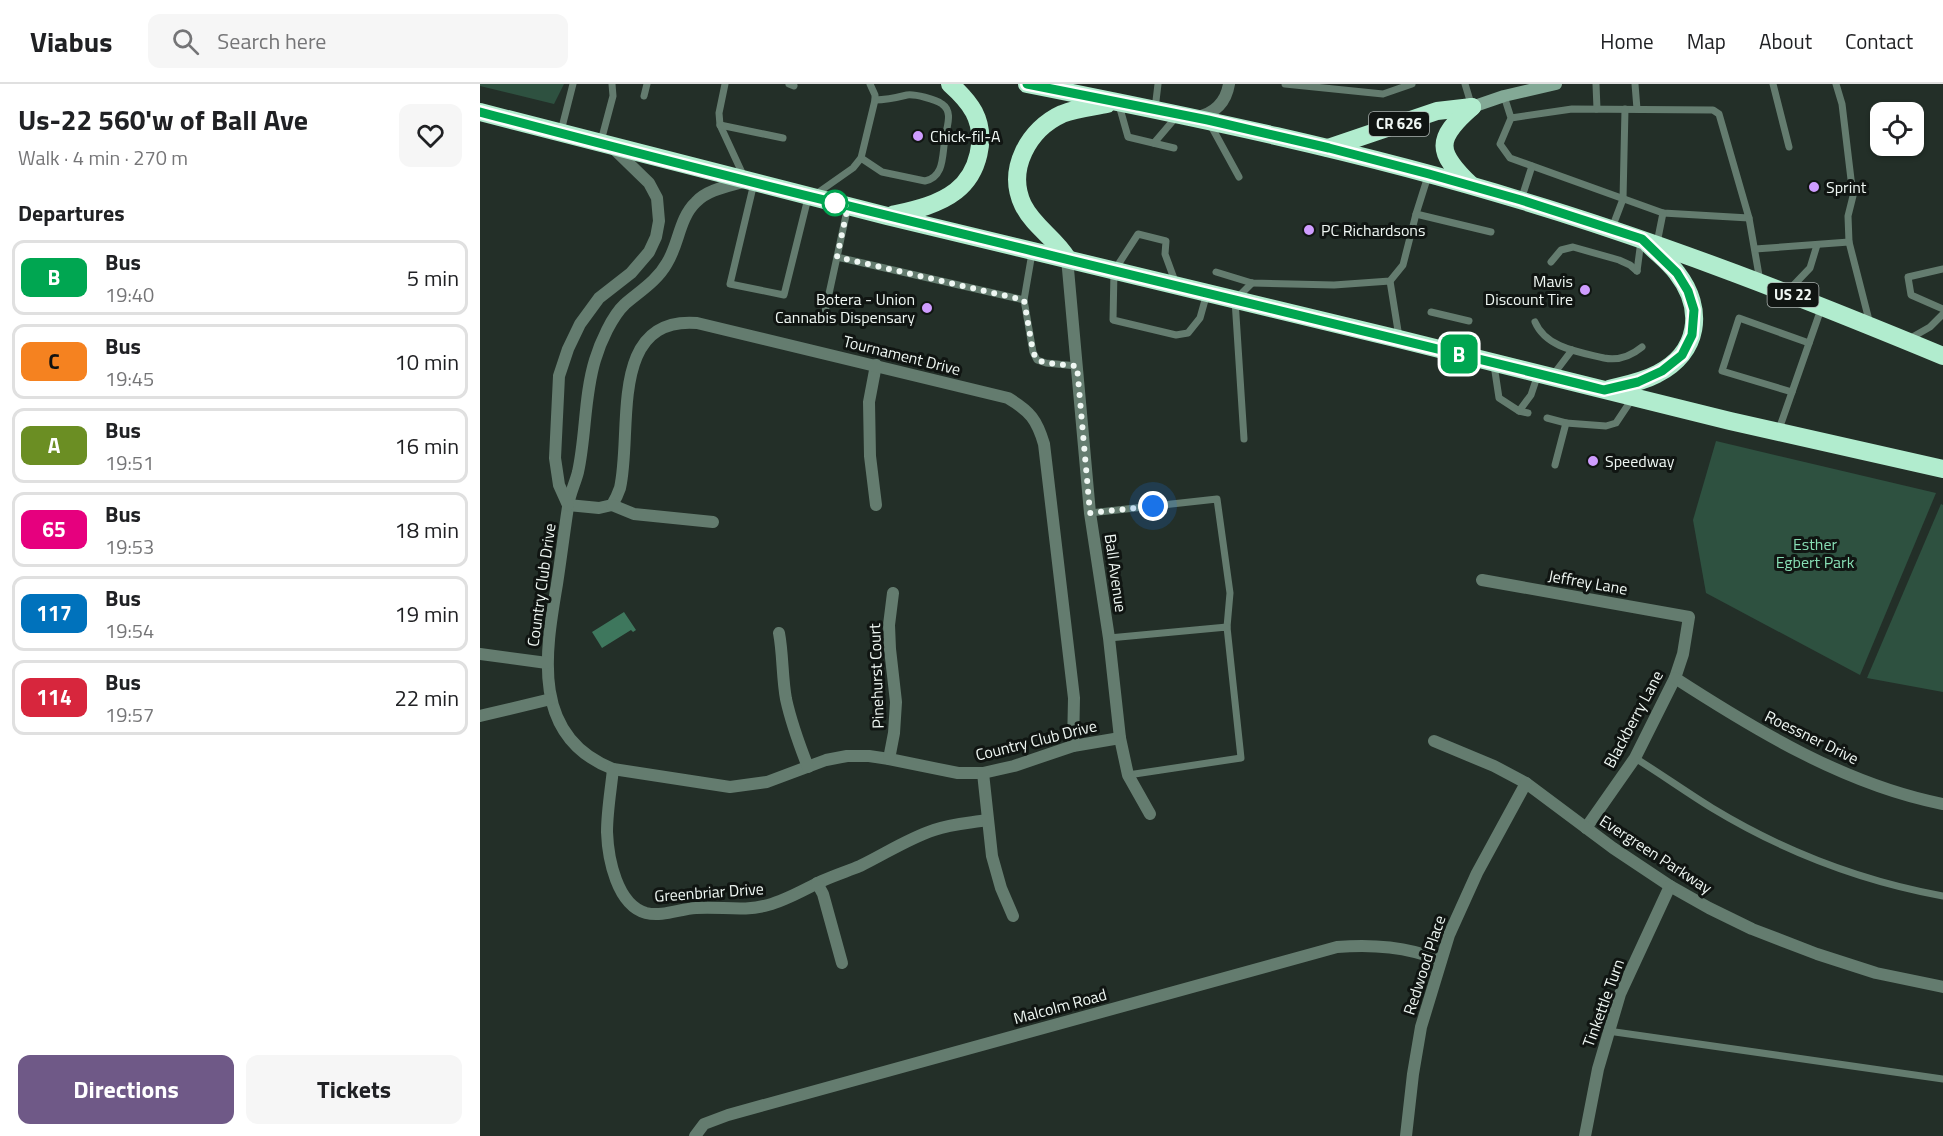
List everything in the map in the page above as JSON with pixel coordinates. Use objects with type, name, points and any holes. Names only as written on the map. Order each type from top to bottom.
[{"type":"highway","points":[[887,216],[917,209],[944,198],[957,190],[972,172],[980,145],[977,120],[969,103],[950,84]]},
{"type":"highway","name":"US 22","points":[[1027,84],[1089,93],[1118,103],[1193,117],[1329,148],[1521,200],[1761,282],[1943,356]]},
{"type":"highway","points":[[480,102],[488,114],[750,182],[1778,432],[1943,469]]},
{"type":"highway","points":[[1067,258],[1057,244],[1034,221],[1023,204],[1018,188],[1020,160],[1032,137],[1054,118],[1074,110],[1118,103]]},
{"type":"highway","name":"CR 626","points":[[1329,148],[1437,111],[1472,107]]},
{"type":"highway","name":"CR 626","points":[[1472,107],[1450,128],[1444,148],[1451,165],[1472,186]]},
{"type":"highway","points":[[1604,390],[1638,382],[1662,371],[1682,355],[1692,335],[1694,310],[1688,291],[1677,273],[1649,242]]},
{"type":"street","points":[[1193,117],[1210,113],[1220,106],[1226,97],[1229,84]]},
{"type":"street","name":"CR 626","points":[[1472,107],[1549,85]]},
{"type":"street","name":"Country Club Drive","points":[[568,505],[559,485],[555,458],[560,376],[568,349],[580,324],[599,298],[631,273],[649,252],[656,237],[659,221],[657,198],[649,183],[605,144]]},
{"type":"street","name":"Country Club Drive","points":[[750,182],[711,192],[694,203],[685,216],[672,254],[664,269],[614,317],[595,360],[578,472],[568,505],[566,531],[549,629],[547,663],[551,699],[566,733],[580,750],[596,762],[613,769],[730,787],[767,782],[826,760],[847,756],[890,759],[958,773],[983,773],[1014,766],[1072,746],[1120,738]]},
{"type":"street","name":"Ball Avenue","points":[[1067,258],[1090,513],[1109,638],[1120,738],[1128,775],[1150,814]]},
{"type":"street","name":"Tournament Drive","points":[[612,505],[619,491],[625,455],[631,372],[640,348],[652,333],[666,326],[681,322],[698,323],[1008,398],[1026,408],[1039,425],[1044,444],[1074,698],[1072,746]]},
{"type":"street","points":[[876,365],[869,402],[870,456],[876,505]]},
{"type":"street","points":[[568,505],[599,508],[612,505],[634,514],[713,522]]},
{"type":"street","name":"Jeffrey Lane","points":[[1482,580],[1689,617]]},
{"type":"street","name":"Pinehurst Court","points":[[890,759],[896,702],[889,625],[893,593]]},
{"type":"street","name":"Blackberry Lane","points":[[1586,828],[1635,758],[1675,678],[1683,654],[1689,617]]},
{"type":"street","points":[[779,633],[786,697],[793,727],[808,767]]},
{"type":"street","points":[[480,654],[547,663]]},
{"type":"street","name":"Roessner Drive","points":[[1675,678],[1734,716],[1833,767],[1883,788],[1943,804]]},
{"type":"street","points":[[480,716],[551,699]]},
{"type":"street","name":"Evergreen Parkway","points":[[1434,741],[1494,766],[1526,783],[1670,886],[1752,929],[1817,954],[1876,973],[1943,987]]},
{"type":"street","name":"Greenbriar Drive","points":[[613,769],[607,833],[612,865],[619,887],[627,901],[647,913],[660,914],[699,908],[747,909],[769,905],[853,869],[892,848],[934,830],[954,824],[987,820]]},
{"type":"street","points":[[983,773],[987,820],[995,866],[1001,888],[1013,916]]},
{"type":"street","name":"Redwood Place","points":[[1406,1136],[1421,1028],[1449,935],[1477,873],[1526,783]]},
{"type":"street","points":[[817,883],[823,894],[842,963]]},
{"type":"street","name":"Tinkettle Turn","points":[[1585,1136],[1598,1069],[1620,994],[1670,886]]},
{"type":"street","name":"Malcolm Road","points":[[695,1136],[704,1124],[728,1115],[1337,947],[1366,945],[1398,948],[1441,960]]},
{"type":"lane","points":[[561,133],[573,84]]},
{"type":"lane","points":[[605,144],[613,96],[612,84]]},
{"type":"lane","points":[[644,96],[647,84]]},
{"type":"lane","points":[[726,84],[719,113],[720,125],[750,182],[730,284],[784,295],[810,197],[853,168],[861,158],[875,100],[870,84]]},
{"type":"lane","points":[[1155,109],[1158,84]]},
{"type":"lane","points":[[1285,84],[1383,94],[1412,84]]},
{"type":"lane","points":[[1465,84],[1472,107]]},
{"type":"lane","points":[[1596,84],[1597,109]]},
{"type":"lane","points":[[1635,84],[1636,109]]},
{"type":"lane","points":[[1773,84],[1789,147]]},
{"type":"lane","points":[[1836,84],[1842,104],[1853,196],[1848,216],[1849,242],[1870,326]]},
{"type":"lane","points":[[861,158],[882,172],[925,181],[934,177],[944,156],[944,140],[949,120],[944,106],[912,95],[896,99],[875,100]]},
{"type":"lane","points":[[1504,96],[1510,118],[1500,144],[1510,159],[1663,213],[1749,219]]},
{"type":"lane","points":[[1118,103],[1128,137],[1174,148]]},
{"type":"lane","points":[[1510,118],[1572,109],[1713,110],[1719,114],[1749,219],[1761,282]]},
{"type":"lane","points":[[1611,229],[1623,199],[1625,109]]},
{"type":"lane","points":[[1154,143],[1193,117],[1239,177]]},
{"type":"lane","points":[[720,125],[783,138]]},
{"type":"lane","points":[[1521,200],[1532,166]]},
{"type":"lane","points":[[1216,272],[1252,283],[1334,285],[1390,280],[1403,265],[1429,174]]},
{"type":"lane","points":[[825,312],[848,206]]},
{"type":"lane","points":[[1551,262],[1561,250],[1572,247],[1619,260],[1636,271],[1663,213]]},
{"type":"lane","points":[[1416,214],[1491,231]]},
{"type":"lane","points":[[1177,286],[1165,254],[1166,241],[1138,234],[1114,271],[1113,320],[1176,335],[1188,333],[1200,318],[1207,293]]},
{"type":"lane","points":[[1755,249],[1849,242]]},
{"type":"lane","points":[[1787,292],[1810,268],[1817,245]]},
{"type":"lane","points":[[1032,250],[1024,300],[1033,352],[1037,360],[1046,363],[1077,366]]},
{"type":"lane","points":[[837,257],[1024,300]]},
{"type":"lane","points":[[1943,269],[1908,277],[1911,295],[1943,309]]},
{"type":"lane","points":[[1390,280],[1399,339]]},
{"type":"lane","points":[[1244,439],[1235,300],[1252,283]]},
{"type":"lane","points":[[1778,432],[1822,306]]},
{"type":"lane","points":[[1431,312],[1469,321]]},
{"type":"lane","points":[[1907,341],[1930,327],[1943,314]]},
{"type":"lane","points":[[1792,392],[1722,371],[1739,318],[1809,343]]},
{"type":"lane","points":[[1534,322],[1547,339],[1572,350],[1612,359],[1626,357],[1642,347]]},
{"type":"lane","points":[[1519,411],[1545,375],[1572,350]]},
{"type":"lane","points":[[1494,362],[1499,398],[1519,411],[1528,413]]},
{"type":"lane","points":[[1546,418],[1566,423],[1606,426],[1616,423],[1633,397]]},
{"type":"lane","points":[[1555,465],[1566,423]]},
{"type":"lane","points":[[1090,513],[1216,500],[1230,592],[1227,627],[1241,758],[1128,775]]},
{"type":"lane","points":[[1109,638],[1227,627]]},
{"type":"lane","points":[[1635,758],[1712,808],[1781,845],[1838,869],[1914,891],[1943,896]]},
{"type":"lane","points":[[1608,1031],[1943,1079]]},
{"type":"green space","points":[[480,84],[564,84],[554,104],[480,86]]},
{"type":"green space","name":"Esther Egbert Park","points":[[1716,441],[1936,493],[1860,675],[1706,593],[1693,520]]},
{"type":"green space","points":[[1941,504],[1943,505],[1943,692],[1867,678]]},
{"type":"shaded area","points":[[624,612],[636,630],[633,632],[631,630],[602,648],[592,632]]},
{"type":"bus line","name":"B","points":[[480,112],[808,197],[1604,390],[1638,382],[1669,367],[1682,355],[1692,335],[1695,323],[1694,304],[1688,291],[1677,273],[1642,239],[1521,200],[1329,148],[1208,120],[1027,84]]},
{"type":"place","name":"Chick-fil-A","points":[[918,136]]},
{"type":"place","name":"Sprint","points":[[1814,187]]},
{"type":"place","name":"PC Richardsons","points":[[1309,230]]},
{"type":"place","name":"Mavis Discount Tire","points":[[1585,290]]},
{"type":"place","name":"Botera - Union Cannabis Dispensary","points":[[927,308]]},
{"type":"place","name":"Speedway","points":[[1593,461]]},
{"type":"route","points":[[835,203],[848,206],[837,257],[1024,300],[1033,352],[1037,360],[1077,366],[1090,513],[1153,506]]}]
